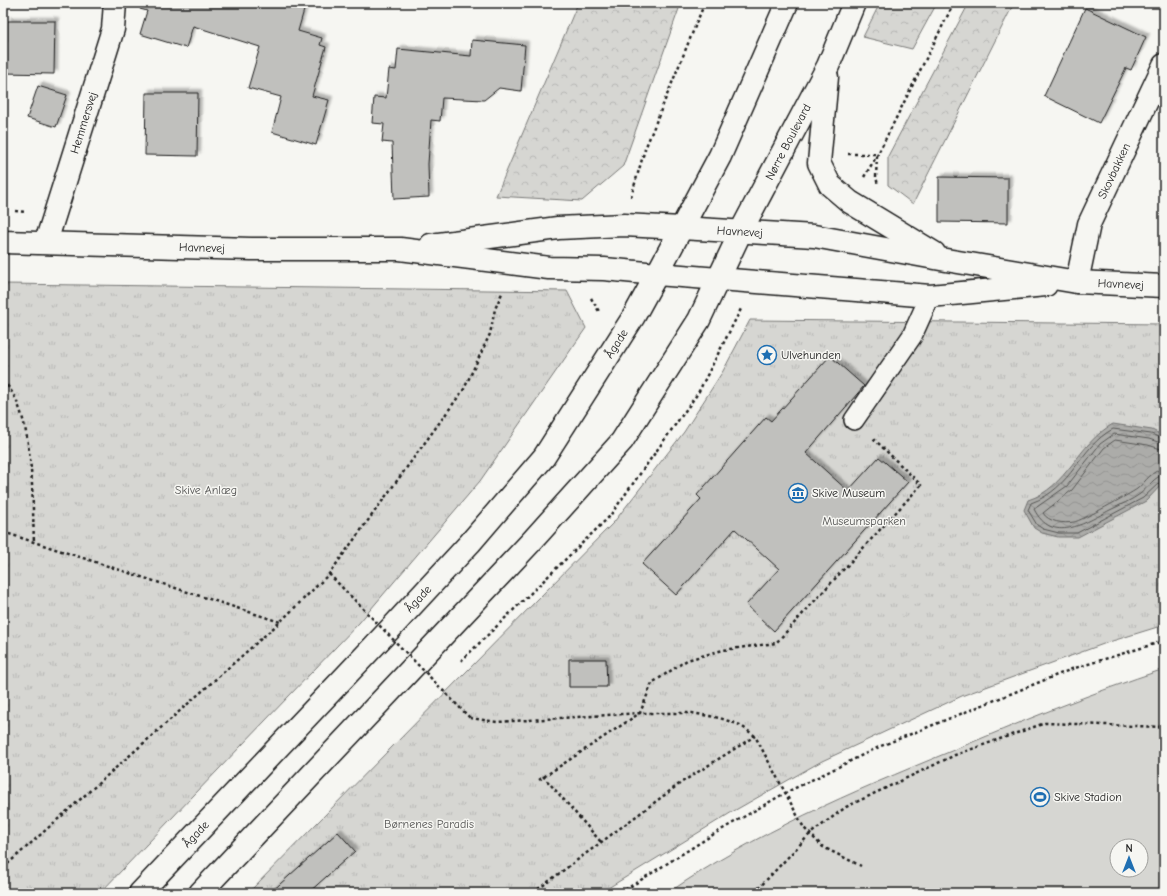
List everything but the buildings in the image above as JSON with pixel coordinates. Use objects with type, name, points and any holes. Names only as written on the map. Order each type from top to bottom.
[{"type":"street","name":"Hemmersvej","points":[[46,242],[113,29],[115,3]]},
{"type":"street","points":[[657,274],[720,156],[788,3]]},
{"type":"street","name":"Nørre Boulevard","points":[[719,279],[741,231],[828,66],[854,3]]},
{"type":"street","name":"Skovbakken","points":[[1077,282],[1089,224],[1164,65]]},
{"type":"street","points":[[828,66],[819,163],[830,185],[850,202],[946,260]]},
{"type":"street","name":"Havnevej","points":[[400,249],[558,228],[624,225],[814,236],[1077,282],[1164,286]]},
{"type":"street","name":"Havnevej","points":[[3,242],[46,242],[252,249],[400,249],[549,268],[604,269],[930,296],[1077,282]]},
{"type":"street","name":"Ågade","points":[[140,893],[470,543],[544,457],[634,316],[657,274]]},
{"type":"street","points":[[200,893],[531,542],[622,441],[699,320],[719,279]]},
{"type":"lane","points":[[854,420],[912,336],[930,296]]},
{"type":"path","points":[[624,225],[645,148],[703,7],[702,3]]},
{"type":"path","points":[[878,154],[954,3]]},
{"type":"path","points":[[3,868],[280,622],[329,574],[464,389],[490,334],[495,309],[505,286]]},
{"type":"path","points":[[588,295],[600,312]]},
{"type":"path","points":[[3,381],[21,408],[28,439],[34,542]]},
{"type":"path","points":[[539,780],[640,713],[652,683],[687,660],[723,650],[776,643],[921,485],[854,420]]},
{"type":"path","points":[[3,532],[280,622]]},
{"type":"path","points":[[329,574],[470,718],[497,722],[640,713],[692,713],[720,718],[740,725],[755,736],[804,828],[823,847],[861,866]]},
{"type":"path","points":[[620,893],[714,834],[785,794],[881,746],[1072,669],[1164,641]]},
{"type":"path","points":[[754,893],[810,834],[846,807],[948,758],[1045,723],[1164,727]]},
{"type":"path","points":[[532,893],[682,782],[755,736]]},
{"type":"path","points":[[543,776],[601,842]]},
{"type":"path","points":[[3,861],[9,862]]},
{"type":"green space","points":[[578,3],[681,3],[623,166],[582,201],[496,196]]},
{"type":"green space","points":[[880,3],[937,3],[912,49],[863,37]]},
{"type":"green space","points":[[969,3],[1014,3],[913,204],[888,185],[888,156]]},
{"type":"green space","name":"Skive Anlæg","points":[[3,284],[567,291],[586,328],[480,481],[359,623],[100,893],[3,893]]},
{"type":"green space","name":"Museumsparken","points":[[750,320],[1164,324],[1164,625],[1109,642],[964,695],[822,761],[732,812],[600,893],[248,893],[614,522],[684,432],[723,371]]},
{"type":"green space","name":"Skive Stadion","points":[[1164,669],[1164,893],[668,893],[735,851],[840,798],[1083,698]]},
{"type":"water","points":[[1113,424],[1152,430],[1164,436],[1164,482],[1146,501],[1078,537],[1058,537],[1042,533],[1034,528],[1024,510],[1028,500],[1053,486],[1063,476],[1090,442]]},
{"type":"place","name":"Ulvehunden","points":[[767,355]]},
{"type":"place","name":"Skive Museum","points":[[798,493]]},
{"type":"place","name":"Skive Stadion","points":[[1040,797]]},
{"type":"park label","name":"Børnenes Paradis","points":[[429,824]]}]
